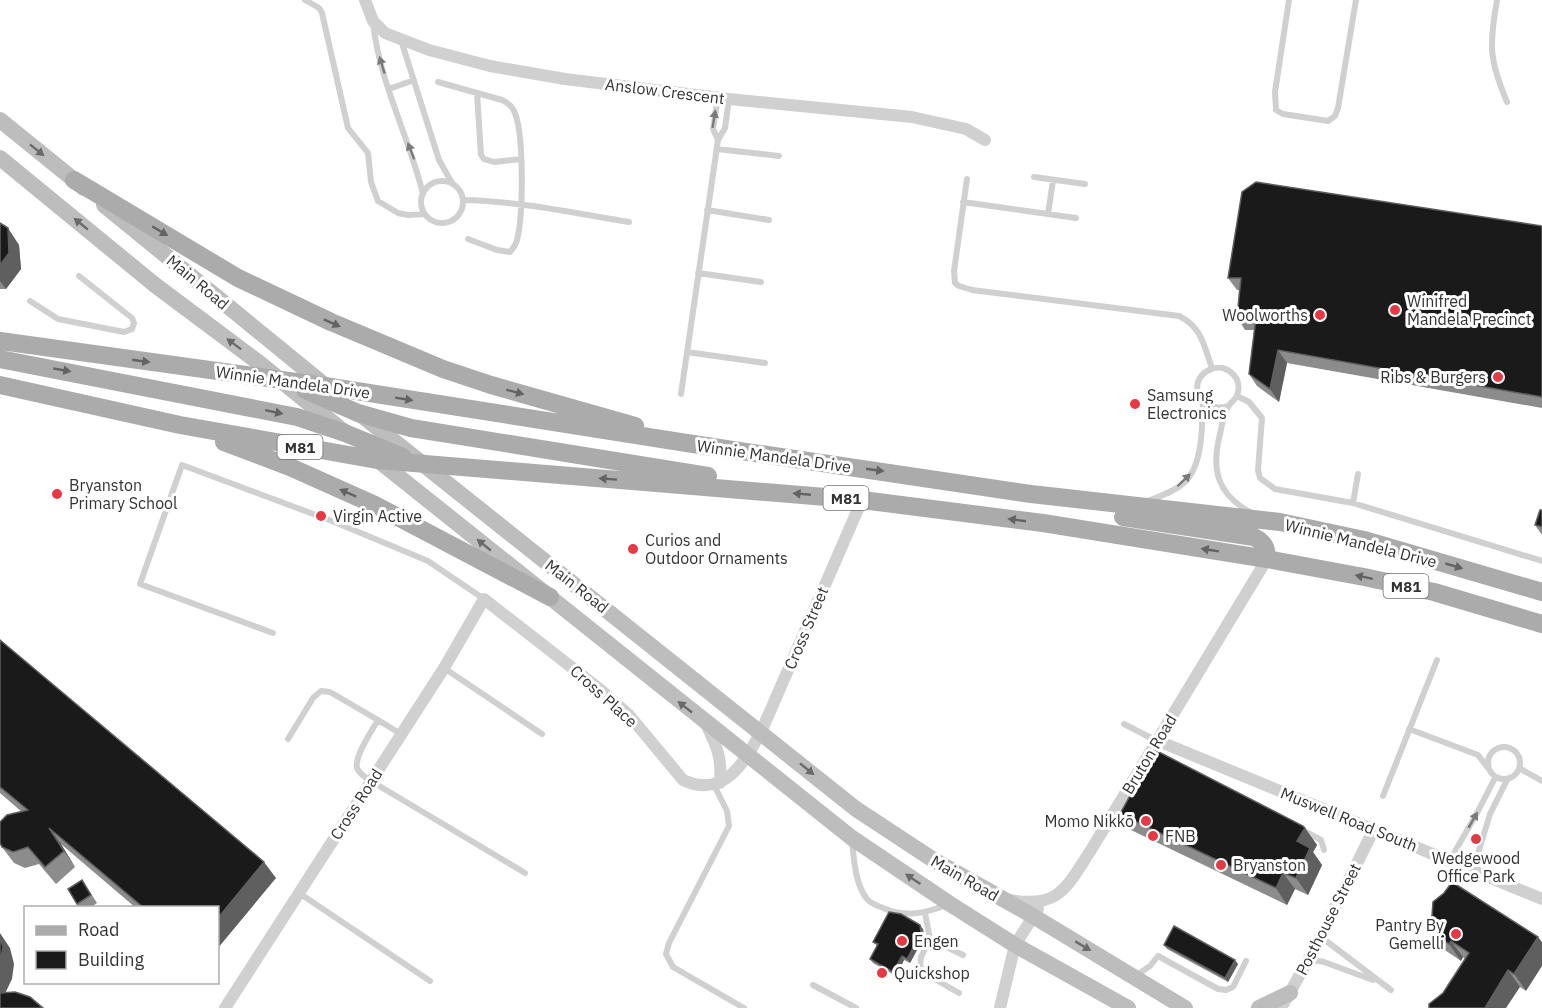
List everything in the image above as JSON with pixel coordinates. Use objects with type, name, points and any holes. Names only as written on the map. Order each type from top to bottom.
[{"type":"main road","name":"Main Road","points":[[0,120],[358,413],[856,808],[932,859],[1033,916],[1179,1005],[1198,1008]]},
{"type":"main road","name":"Main Road","points":[[0,158],[155,285],[281,381],[852,838],[1015,945],[1128,1008]]},
{"type":"main road","points":[[74,180],[238,278],[360,335],[443,369],[491,385],[608,417],[693,444]]},
{"type":"main road","points":[[2,344],[286,415],[345,433],[422,464]]},
{"type":"main road","name":"Winnie Mandela Drive","points":[[2,344],[325,386],[1031,494],[1265,520],[1364,540],[1542,592]]},
{"type":"main road","points":[[281,381],[358,413],[411,428],[705,475],[760,490]]},
{"type":"main road","name":"Winnie Mandela Drive","points":[[0,385],[180,425],[377,460],[760,490],[862,500],[1043,524],[1267,559],[1434,592],[1542,624]]},
{"type":"main road","points":[[180,425],[290,467],[375,506],[549,597]]},
{"type":"main road","points":[[1031,494],[1046,506],[1254,537],[1263,543],[1267,559]]},
{"type":"main road","points":[[1259,1008],[1286,1002]]},
{"type":"street","points":[[365,0],[373,21]]},
{"type":"street","name":"Anslow Crescent","points":[[373,21],[385,33],[400,40],[490,66],[565,79],[912,117],[966,129],[985,140]]},
{"type":"street","name":"Cross Street","points":[[748,756],[761,732],[862,500]]},
{"type":"street","name":"Bruton Road","points":[[1033,916],[1044,901],[1062,893],[1091,850],[1267,559]]},
{"type":"street","name":"Cross Road","points":[[225,1008],[444,668],[484,599]]},
{"type":"street","name":"Cross Place","points":[[484,599],[602,691],[629,715],[683,780],[690,783],[717,784]]},
{"type":"street","points":[[706,723],[719,751],[721,766],[717,784]]},
{"type":"street","name":"Muswell Road South","points":[[1156,740],[1542,899]]},
{"type":"street","points":[[717,784],[734,773],[748,756]]},
{"type":"street","name":"Posthouse Street","points":[[1286,1002],[1374,829]]},
{"type":"street","points":[[1000,898],[1023,902],[1044,901]]},
{"type":"street","points":[[1000,1008],[1015,945],[1033,916]]},
{"type":"lane","points":[[305,0],[319,8],[322,13],[348,128],[368,153],[371,182],[378,201],[398,213],[408,215],[425,213]]},
{"type":"lane","points":[[1289,0],[1275,92],[1276,110],[1283,114],[1328,121],[1335,116],[1338,108],[1356,0]]},
{"type":"lane","points":[[1497,0],[1492,27],[1491,53],[1497,79],[1507,102]]},
{"type":"lane","points":[[373,21],[375,43],[416,165],[423,194]]},
{"type":"lane","points":[[400,40],[439,160],[452,183],[462,193],[464,200],[460,214],[449,222],[435,222],[425,213],[421,200],[423,194],[432,184],[452,183]]},
{"type":"lane","points":[[389,88],[414,80]]},
{"type":"lane","points":[[438,82],[502,100],[513,109],[516,117],[522,204],[517,243],[510,252],[497,250],[468,239]]},
{"type":"lane","points":[[477,93],[481,155],[484,159],[494,162],[520,159]]},
{"type":"lane","points":[[718,140],[712,129],[723,98]]},
{"type":"lane","points":[[681,394],[718,140],[725,128],[723,98]]},
{"type":"lane","points":[[717,149],[779,156]]},
{"type":"lane","points":[[1034,177],[1084,184]]},
{"type":"lane","points":[[967,179],[954,272],[955,283],[972,290],[1179,316],[1190,321],[1199,331],[1212,368]]},
{"type":"lane","points":[[1048,214],[1053,180]]},
{"type":"lane","points":[[464,200],[522,204],[629,222]]},
{"type":"lane","points":[[963,202],[1076,218]]},
{"type":"lane","points":[[707,210],[769,220]]},
{"type":"lane","points":[[698,273],[761,282]]},
{"type":"lane","points":[[30,301],[48,314],[62,320],[124,332],[132,329],[134,322],[132,318],[79,276]]},
{"type":"lane","points":[[687,352],[765,363]]},
{"type":"lane","points":[[1228,406],[1215,408],[1203,402],[1199,396],[1198,382],[1212,368],[1225,368],[1236,376],[1239,390],[1228,406],[1218,441],[1215,458],[1216,473],[1222,488],[1229,497],[1240,507],[1265,520]]},
{"type":"lane","points":[[1237,396],[1249,402],[1262,418],[1258,470],[1264,483],[1275,489],[1353,503],[1542,561]]},
{"type":"lane","points":[[1133,507],[1171,492],[1192,474],[1196,466],[1202,431],[1203,402]]},
{"type":"lane","points":[[273,633],[140,584],[182,465],[332,520],[428,561],[484,599]]},
{"type":"lane","points":[[1353,503],[1358,474]]},
{"type":"lane","points":[[1383,796],[1437,660]]},
{"type":"lane","points":[[444,668],[542,734]]},
{"type":"lane","points":[[288,739],[313,698],[321,692],[330,692],[401,734]]},
{"type":"lane","points":[[378,720],[357,759],[357,767],[371,781],[525,873]]},
{"type":"lane","points":[[1124,724],[1156,740]]},
{"type":"lane","points":[[1409,729],[1478,755],[1495,777],[1507,780]]},
{"type":"lane","points":[[1478,755],[1498,748],[1509,748],[1518,756],[1518,771]]},
{"type":"lane","points":[[1488,768],[1487,762],[1492,751]]},
{"type":"lane","points":[[1518,771],[1542,782]]},
{"type":"lane","points":[[1473,870],[1495,801],[1507,780],[1518,771]]},
{"type":"lane","points":[[1450,860],[1495,777]]},
{"type":"lane","points":[[717,784],[727,811],[729,826],[669,943],[666,954],[673,967],[744,1008]]},
{"type":"lane","points":[[1486,797],[1495,801]]},
{"type":"lane","points":[[1296,828],[1321,840],[1324,850]]},
{"type":"lane","points":[[852,838],[856,871],[870,903],[897,913],[911,915],[925,913],[950,904]]},
{"type":"lane","points":[[299,893],[429,981]]},
{"type":"lane","points":[[925,913],[930,939],[921,957],[920,966],[926,974],[959,993]]},
{"type":"lane","points":[[1321,936],[1391,990]]},
{"type":"lane","points":[[930,939],[963,955]]},
{"type":"lane","points":[[1134,977],[1158,957],[1224,990],[1233,987],[1246,961]]},
{"type":"lane","points":[[1308,959],[1379,982]]},
{"type":"lane","points":[[813,985],[856,1008]]},
{"type":"building","name":"Winifred Mandela Precinct","points":[[1256,182],[1542,226],[1542,397],[1278,350],[1270,389],[1249,374],[1256,318],[1237,317],[1241,278],[1228,278],[1242,192]]},
{"type":"building","points":[[0,223],[8,228],[9,253],[0,265]]},
{"type":"building","points":[[1540,510],[1542,510],[1542,527],[1535,525]]},
{"type":"building","points":[[0,640],[264,862],[219,917],[219,906],[142,906],[49,828],[64,851],[45,867],[28,847],[13,852],[2,847],[0,822],[7,815],[28,810],[0,787]]},
{"type":"building","points":[[1155,750],[1303,826],[1305,828],[1297,841],[1310,848],[1296,878],[1283,873],[1276,888],[1120,814]]},
{"type":"building","points":[[82,880],[91,895],[77,904],[68,889]]},
{"type":"building","points":[[1452,882],[1538,937],[1514,974],[1508,970],[1485,1008],[1429,1008],[1429,1004],[1443,993],[1469,953],[1451,941],[1449,944],[1425,927],[1432,916],[1433,902]]},
{"type":"building","points":[[889,912],[901,914],[920,925],[921,933],[907,959],[902,956],[893,972],[870,959],[878,944],[873,942]]},
{"type":"building","points":[[1174,926],[1235,960],[1225,978],[1164,945]]},
{"type":"building","points":[[0,937],[3,947],[0,964]]},
{"type":"building","points":[[15,992],[30,997],[43,1008],[0,1008],[0,993]]},
{"type":"place","name":"Winifred Mandela Precinct","points":[[1395,310]]},
{"type":"place","name":"Woolworths","points":[[1320,315]]},
{"type":"place","name":"Ribs & Burgers","points":[[1498,377]]},
{"type":"place","name":"Samsung Electronics","points":[[1135,404]]},
{"type":"place","name":"Bryanston Primary School","points":[[57,494]]},
{"type":"place","name":"Virgin Active","points":[[321,516]]},
{"type":"place","name":"Curios and Outdoor Ornaments","points":[[633,549]]},
{"type":"place","name":"Momo Nikkō","points":[[1146,821]]},
{"type":"place","name":"FNB","points":[[1153,836]]},
{"type":"place","name":"Wedgewood Office Park","points":[[1476,839]]},
{"type":"place","name":"Bryanston","points":[[1221,865]]},
{"type":"place","name":"Pantry By Gemelli","points":[[1456,934]]},
{"type":"place","name":"Engen","points":[[902,941]]},
{"type":"place","name":"Quickshop","points":[[882,973]]}]
